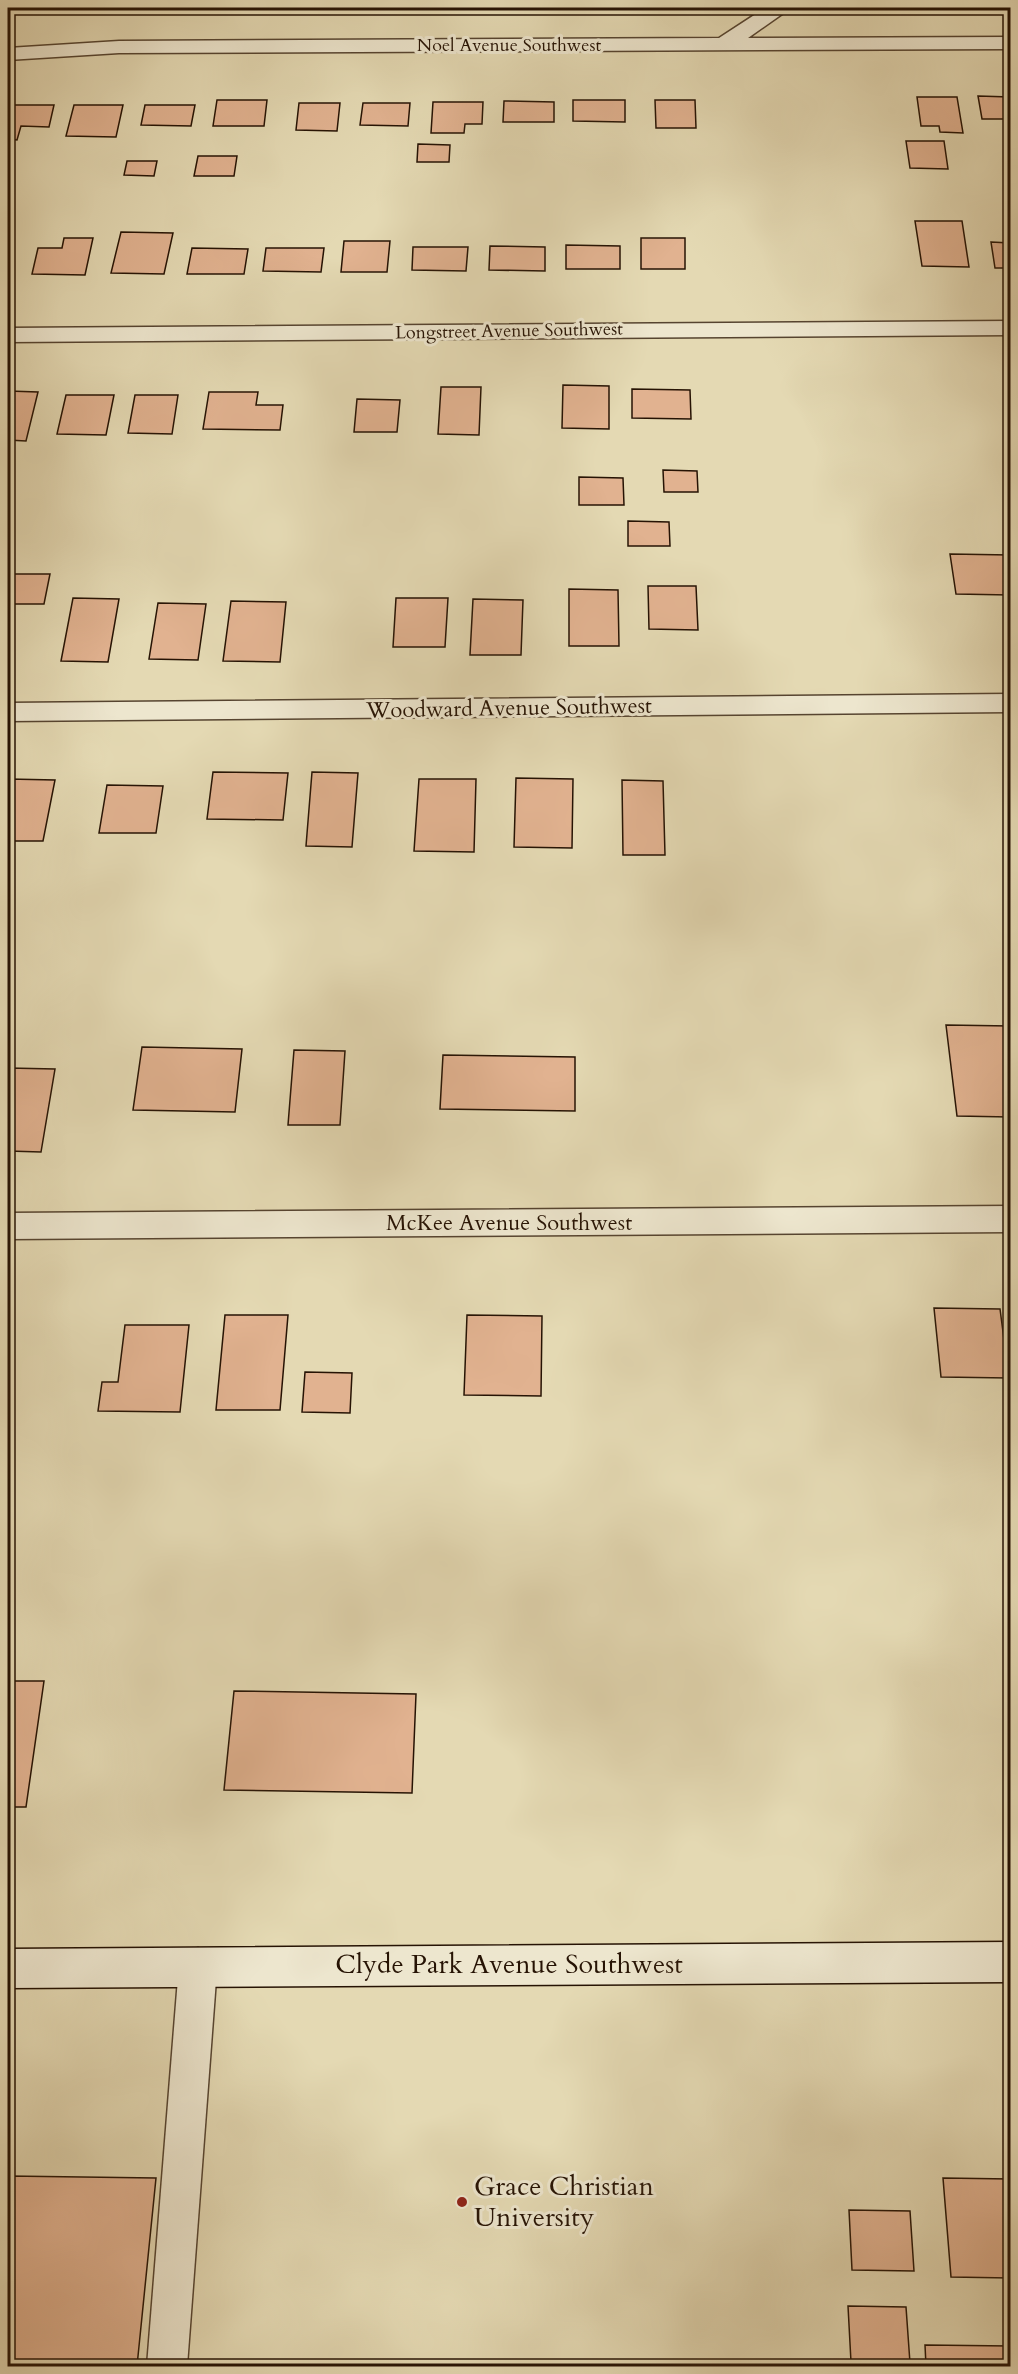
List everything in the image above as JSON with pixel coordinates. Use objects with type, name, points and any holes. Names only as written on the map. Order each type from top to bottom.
[{"type":"street","points":[[724,44],[778,8]]},
{"type":"street","name":"Noel Avenue Southwest","points":[[8,54],[119,47],[1011,43]]},
{"type":"street","name":"Longstreet Avenue Southwest","points":[[8,336],[1011,328]]},
{"type":"street","name":"Woodward Avenue Southwest","points":[[8,712],[1011,703]]},
{"type":"street","name":"McKee Avenue Southwest","points":[[8,1226],[1011,1219]]},
{"type":"street","name":"Clyde Park Avenue Southwest","points":[[8,1969],[1011,1962]]},
{"type":"lane","points":[[167,2367],[198,1966]]},
{"type":"building","points":[[978,96],[1010,97],[1010,119],[982,119]]},
{"type":"building","points":[[917,97],[957,97],[963,133],[940,132],[939,126],[921,126]]},
{"type":"building","points":[[217,100],[267,100],[264,126],[213,126]]},
{"type":"building","points":[[573,100],[625,100],[625,122],[573,121]]},
{"type":"building","points":[[655,100],[695,100],[696,128],[656,128]]},
{"type":"building","points":[[504,101],[554,102],[554,122],[503,122]]},
{"type":"building","points":[[433,102],[483,102],[482,124],[465,124],[464,133],[431,133]]},
{"type":"building","points":[[299,103],[340,103],[337,131],[296,130]]},
{"type":"building","points":[[363,103],[410,103],[408,126],[360,125]]},
{"type":"building","points":[[8,105],[54,105],[49,127],[21,126],[17,140],[8,139]]},
{"type":"building","points":[[74,105],[123,105],[116,137],[66,136]]},
{"type":"building","points":[[145,105],[195,105],[191,126],[141,125]]},
{"type":"building","points":[[906,141],[944,141],[948,169],[910,168]]},
{"type":"building","points":[[418,144],[450,145],[449,162],[417,162]]},
{"type":"building","points":[[198,156],[237,156],[234,176],[194,176]]},
{"type":"building","points":[[127,161],[157,161],[154,176],[124,175]]},
{"type":"building","points":[[915,221],[962,221],[969,267],[922,266]]},
{"type":"building","points":[[121,232],[173,233],[164,274],[111,273]]},
{"type":"building","points":[[64,238],[93,238],[85,275],[32,274],[38,248],[62,248]]},
{"type":"building","points":[[641,238],[685,238],[685,269],[641,269]]},
{"type":"building","points":[[344,241],[390,241],[387,272],[341,272]]},
{"type":"building","points":[[991,242],[1010,243],[1010,268],[995,268]]},
{"type":"building","points":[[8,245],[14,245],[8,272]]},
{"type":"building","points":[[566,245],[620,246],[620,269],[566,269]]},
{"type":"building","points":[[490,246],[545,247],[545,271],[489,270]]},
{"type":"building","points":[[413,247],[468,247],[466,271],[412,270]]},
{"type":"building","points":[[192,248],[248,249],[244,274],[187,274]]},
{"type":"building","points":[[266,248],[324,248],[321,272],[263,271]]},
{"type":"building","points":[[563,385],[609,386],[609,429],[562,428]]},
{"type":"building","points":[[441,387],[481,387],[479,435],[438,434]]},
{"type":"building","points":[[632,389],[690,390],[691,419],[632,418]]},
{"type":"building","points":[[8,391],[38,392],[26,441],[8,440]]},
{"type":"building","points":[[209,392],[258,392],[256,405],[283,405],[280,430],[203,429]]},
{"type":"building","points":[[66,395],[114,395],[106,435],[57,434]]},
{"type":"building","points":[[135,395],[178,395],[172,434],[128,433]]},
{"type":"building","points":[[357,399],[400,400],[397,432],[354,432]]},
{"type":"building","points":[[663,470],[697,471],[698,492],[664,492]]},
{"type":"building","points":[[579,477],[623,478],[624,505],[579,505]]},
{"type":"building","points":[[628,521],[669,522],[670,546],[628,546]]},
{"type":"building","points":[[950,554],[1010,555],[1010,595],[956,594]]},
{"type":"building","points":[[9,574],[50,574],[44,604],[8,604]]},
{"type":"building","points":[[648,586],[696,586],[698,630],[649,629]]},
{"type":"building","points":[[569,589],[618,590],[619,646],[569,646]]},
{"type":"building","points":[[73,598],[119,599],[108,662],[61,661]]},
{"type":"building","points":[[396,598],[448,598],[445,647],[393,647]]},
{"type":"building","points":[[473,599],[523,600],[521,655],[470,655]]},
{"type":"building","points":[[231,601],[286,602],[280,662],[223,661]]},
{"type":"building","points":[[158,603],[206,604],[198,660],[149,659]]},
{"type":"building","points":[[213,772],[288,773],[283,820],[207,819]]},
{"type":"building","points":[[312,772],[358,773],[352,847],[306,846]]},
{"type":"building","points":[[516,778],[573,779],[572,848],[514,847]]},
{"type":"building","points":[[8,779],[55,780],[43,841],[8,841]]},
{"type":"building","points":[[419,779],[476,779],[474,852],[414,851]]},
{"type":"building","points":[[622,780],[663,781],[665,855],[623,855]]},
{"type":"building","points":[[107,785],[163,786],[156,833],[99,833]]},
{"type":"building","points":[[946,1025],[1010,1026],[1010,1117],[957,1116]]},
{"type":"building","points":[[142,1047],[242,1049],[235,1112],[133,1110]]},
{"type":"building","points":[[294,1050],[345,1051],[340,1125],[288,1125]]},
{"type":"building","points":[[443,1055],[575,1057],[575,1111],[440,1109]]},
{"type":"building","points":[[8,1068],[55,1069],[41,1152],[8,1151]]},
{"type":"building","points":[[934,1308],[1000,1309],[1009,1378],[941,1377]]},
{"type":"building","points":[[225,1315],[288,1315],[280,1410],[216,1410]]},
{"type":"building","points":[[467,1315],[542,1316],[541,1396],[464,1395]]},
{"type":"building","points":[[125,1325],[189,1325],[180,1412],[98,1411],[102,1382],[118,1382]]},
{"type":"building","points":[[305,1372],[352,1373],[350,1413],[302,1412]]},
{"type":"building","points":[[8,1681],[44,1681],[26,1807],[8,1807]]},
{"type":"building","points":[[234,1691],[416,1694],[412,1793],[224,1790]]},
{"type":"building","points":[[8,2176],[156,2178],[137,2366],[8,2366]]},
{"type":"building","points":[[943,2178],[1010,2179],[1010,2278],[951,2277]]},
{"type":"building","points":[[849,2210],[910,2211],[914,2271],[852,2270]]},
{"type":"building","points":[[848,2306],[906,2307],[910,2363],[851,2362]]},
{"type":"building","points":[[925,2345],[1010,2346],[1010,2366],[926,2366]]},
{"type":"place","name":"Grace Christian University","points":[[462,2202]]}]
